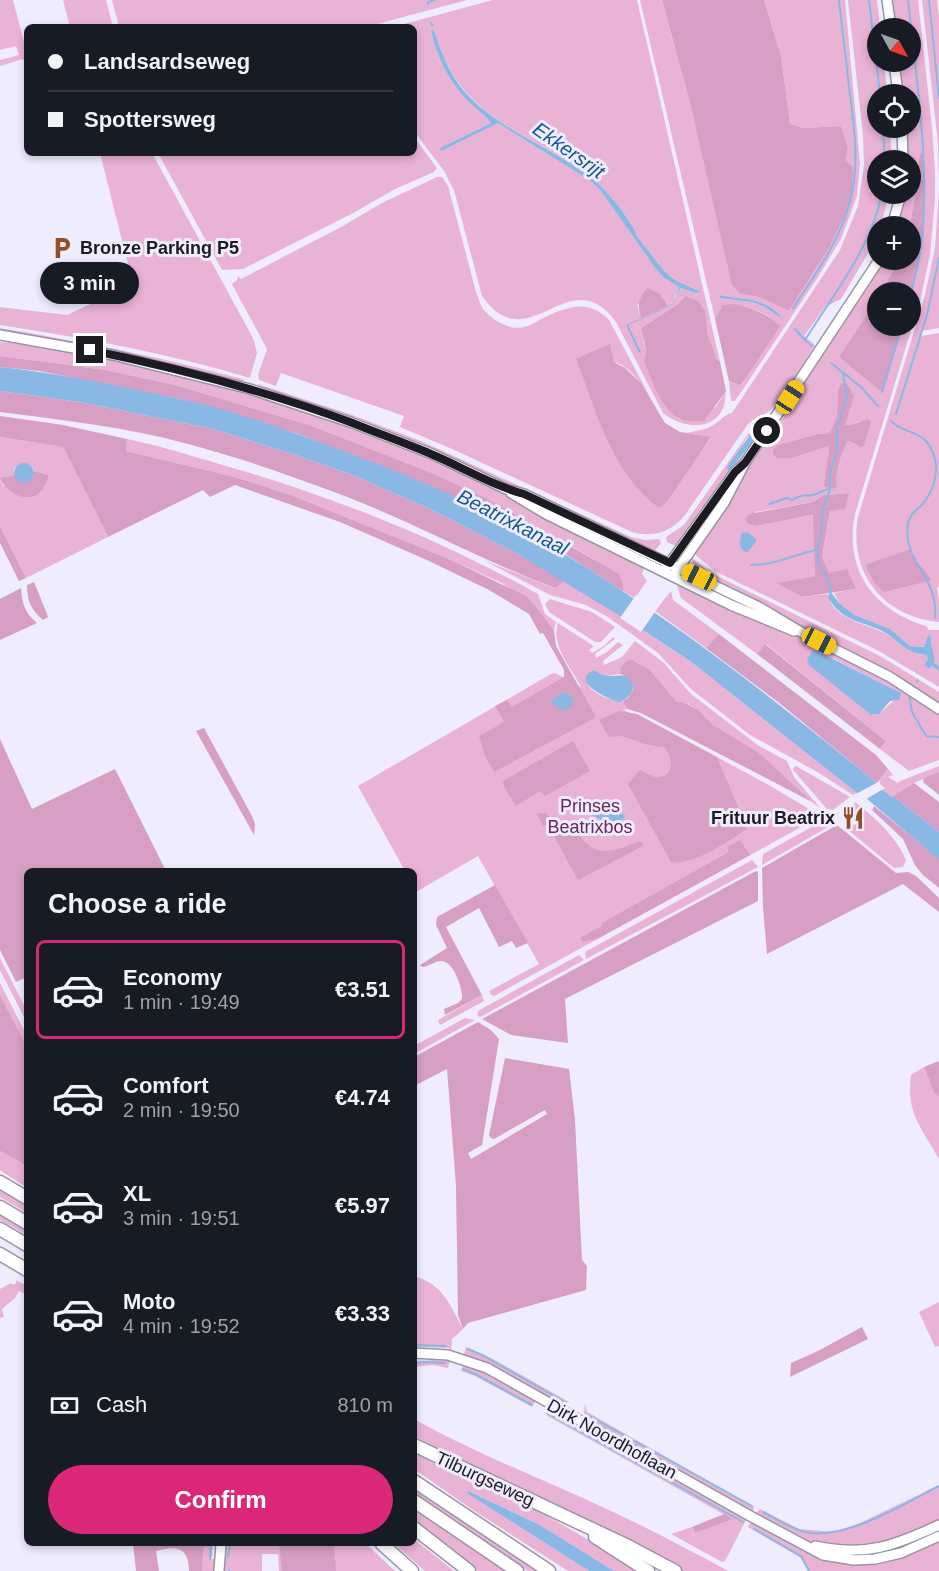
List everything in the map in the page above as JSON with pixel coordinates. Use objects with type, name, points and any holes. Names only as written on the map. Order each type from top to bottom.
[{"type":"highway","points":[[0,1182],[24,1196]]},
{"type":"highway","points":[[0,1207],[24,1221]]},
{"type":"highway","points":[[0,1229],[24,1243]]},
{"type":"highway","points":[[0,1254],[24,1268]]},
{"type":"highway","name":"Tilburgseweg","points":[[417,1446],[556,1512]]},
{"type":"highway","name":"Tilburgseweg","points":[[417,1483],[545,1569]]},
{"type":"highway","points":[[417,1503],[517,1571]]},
{"type":"highway","points":[[556,1512],[648,1571]]},
{"type":"highway","points":[[556,1512],[675,1571]]},
{"type":"highway","points":[[417,1530],[469,1571]]},
{"type":"highway","points":[[384,1546],[412,1571]]},
{"type":"street","points":[[887,0],[890,18]]},
{"type":"street","points":[[671,570],[724,503],[745,463],[873,270]]},
{"type":"street","points":[[0,337],[113,355],[250,389],[379,433],[432,454],[506,489],[524,494],[671,570],[759,607],[801,632],[890,677],[939,709]]},
{"type":"street","name":"Dirk Noordhoflaan","points":[[417,1353],[448,1355],[487,1368],[815,1552],[854,1560],[875,1559],[901,1553],[939,1536]]},
{"type":"street","name":"Dirk Noordhoflaan","points":[[804,1545],[843,1551],[873,1550],[902,1542],[939,1525]]},
{"type":"street","points":[[219,1571],[221,1546]]},
{"type":"green space","points":[[0,0],[13,0],[24,42],[24,61],[23,59],[0,66],[0,60],[19,55],[16,46],[0,50]]},
{"type":"green space","points":[[63,0],[106,0],[112,24],[69,24]]},
{"type":"green space","points":[[112,0],[467,0],[377,24],[118,24]]},
{"type":"green space","points":[[493,0],[637,0],[720,362],[711,345],[705,311],[685,296],[678,304],[641,328],[647,356],[715,408],[726,391],[724,406],[719,415],[713,421],[696,425],[679,422],[663,413],[616,322],[599,305],[582,300],[565,303],[533,317],[516,319],[499,314],[482,296],[454,190],[444,171],[417,135],[417,24],[404,24]],"holes":[[[434,30],[443,54],[459,84],[483,108],[503,123],[588,175],[607,192],[664,271],[675,280],[695,289],[695,293],[681,288],[670,306],[641,318],[637,305],[660,294],[668,306],[673,301],[679,287],[664,278],[601,191],[589,180],[498,123],[440,148],[491,123],[461,93],[449,77],[436,50],[431,31]]]},
{"type":"green space","points":[[640,0],[662,0],[741,294],[759,297],[789,311],[830,246],[852,201],[846,161],[848,147],[841,126],[803,128],[790,124],[781,56],[764,0],[845,0],[860,163],[857,196],[841,239],[735,401],[731,401],[729,381],[742,385],[770,317],[748,307],[730,305],[723,306],[715,319]],"holes":[[[720,295],[762,303],[777,312],[784,320],[763,306],[752,302],[719,298]]]},
{"type":"green space","points":[[848,0],[877,0],[879,18],[867,18],[867,72],[885,72],[886,84],[867,84],[867,138],[891,138],[891,150],[867,150],[867,204],[886,204],[883,216],[867,216],[867,255],[841,299],[825,307],[804,336],[815,345],[784,394],[770,411],[748,424],[685,515],[674,526],[662,532],[640,534],[632,532],[400,427],[404,416],[281,373],[276,386],[259,380],[258,375],[267,349],[232,284],[238,276],[241,279],[382,203],[437,177],[442,177],[448,186],[476,292],[483,309],[502,324],[519,328],[568,308],[585,307],[601,313],[609,320],[664,423],[644,388],[623,366],[605,360],[576,359],[688,469],[711,438],[686,433],[708,428],[732,413],[840,250],[858,206],[864,164]]},
{"type":"green space","points":[[891,0],[918,0],[920,18],[893,18]]},
{"type":"green space","points":[[922,0],[937,0],[939,16],[939,183],[938,143]]},
{"type":"green space","points":[[921,27],[932,127],[935,199],[930,255],[921,296],[921,282],[914,282],[916,270],[921,270],[924,154],[921,169],[921,150],[906,150],[905,138],[921,138],[921,84],[900,84],[898,72],[921,72]]},
{"type":"green space","points":[[417,141],[437,168],[434,172],[395,189],[243,269],[222,270],[160,156],[417,156]]},
{"type":"green space","points":[[101,156],[154,156],[253,338],[257,353],[250,378],[126,347],[0,325],[0,307],[67,315],[133,284]]},
{"type":"green space","points":[[939,191],[939,328],[922,331],[921,336],[921,308],[935,248]]},
{"type":"green space","points":[[900,204],[914,204],[912,216],[898,216]]},
{"type":"green space","points":[[876,270],[893,270],[887,282],[868,282]]},
{"type":"green space","points":[[867,283],[867,314],[839,357],[882,391],[899,336],[909,336],[855,514],[854,553],[866,585],[877,598],[891,610],[907,619],[926,626],[929,630],[939,630],[939,666],[934,660],[929,636],[925,647],[910,646],[890,629],[855,615],[840,604],[834,593],[856,589],[828,573],[822,557],[830,511],[848,493],[824,495],[813,502],[755,512],[756,526],[814,515],[815,576],[778,583],[802,597],[828,594],[831,602],[842,614],[886,634],[912,652],[926,655],[928,659],[924,665],[930,669],[932,666],[939,671],[939,687],[879,651],[715,571],[693,553]],"holes":[[[838,390],[846,419],[845,425],[860,421],[856,445],[848,441],[841,457],[837,486],[824,486],[828,446],[778,445],[817,434],[830,433],[837,415]]]},
{"type":"green space","points":[[0,328],[124,351],[246,380],[237,382],[85,345],[0,332]]},
{"type":"green space","points":[[939,333],[939,587],[937,588],[939,622],[901,611],[886,601],[874,588],[864,573],[859,556],[856,537],[858,517],[913,336]],"holes":[[[911,550],[913,556],[932,580],[866,565]]]},
{"type":"green space","points":[[0,342],[64,350],[170,374],[289,406],[366,432],[491,486],[574,534],[644,568],[642,574],[647,581],[635,598],[623,591],[623,583],[592,558],[506,509],[427,471],[312,426],[179,386],[106,370],[0,356]]},
{"type":"green space","points":[[258,384],[421,441],[631,537],[645,540],[659,539],[661,543],[654,552],[450,458],[264,390]]},
{"type":"green space","points":[[773,412],[761,431],[751,425]]},
{"type":"green space","points":[[751,433],[757,438],[749,452],[711,496],[676,546],[667,542],[666,537],[684,525],[748,434]],"holes":[[[748,436],[750,448],[728,470]]]},
{"type":"green space","points":[[0,437],[63,447],[108,537],[26,578],[0,526],[0,479],[3,486],[49,475],[34,471],[32,466],[14,468],[15,475],[0,478]]},
{"type":"green space","points":[[127,439],[260,476],[342,504],[422,536],[538,594],[545,614],[556,622],[554,630],[537,608],[502,583],[447,558],[291,495],[235,477],[126,451]]},
{"type":"green space","points":[[692,558],[711,573],[880,656],[939,692],[939,704],[891,673],[790,622],[754,598],[699,571],[693,565]]},
{"type":"green space","points":[[483,560],[554,588],[565,581],[619,614],[690,661],[857,793],[853,795],[819,773],[750,735],[691,689],[658,653],[608,617],[586,605],[550,595]]},
{"type":"green space","points":[[677,586],[683,586],[826,649],[894,683],[939,713],[939,760],[909,771],[880,749],[886,741],[766,644],[757,654],[681,598]],"holes":[[[808,656],[828,656],[893,689],[897,699],[879,713],[871,715],[810,665]]]},
{"type":"green space","points":[[671,591],[673,600],[719,634],[706,648],[655,611]]},
{"type":"green space","points":[[550,599],[592,612],[615,627],[601,642],[595,642],[549,612],[545,604]]},
{"type":"green space","name":"Prinses Beatrixbos","points":[[558,623],[592,645],[593,647],[589,650],[592,653],[613,637],[615,639],[595,654],[596,658],[618,642],[623,645],[603,661],[604,665],[622,657],[635,641],[664,663],[691,694],[759,746],[787,761],[794,777],[821,809],[713,725],[696,709],[677,702],[650,670],[620,670],[620,674],[607,676],[594,670],[588,676],[588,683],[595,692],[610,699],[623,701],[627,709],[624,710],[717,760],[717,757],[821,816],[494,996],[489,991],[539,964],[478,856],[417,891],[417,868],[403,868],[358,786],[551,674],[555,673],[581,687],[559,648],[556,631]]},
{"type":"green space","points":[[796,766],[850,797],[833,810],[827,809],[794,771],[793,768]]},
{"type":"green space","points":[[939,766],[939,772],[914,783],[892,797],[876,785],[888,769],[893,775],[888,777],[898,783]]},
{"type":"green space","points":[[855,802],[891,835],[906,860],[903,867],[894,868],[847,829],[863,820],[851,810]]},
{"type":"green space","points":[[826,819],[835,823],[762,865],[763,854]]},
{"type":"green space","points":[[752,860],[758,867],[586,959],[585,952]]},
{"type":"green space","points":[[579,955],[584,960],[480,1017],[477,1015],[478,1011]]},
{"type":"green space","points":[[0,958],[24,1005],[24,1017],[0,970]]},
{"type":"green space","points":[[0,983],[24,1030],[24,1041],[0,995]]},
{"type":"green space","points":[[482,995],[484,1001],[440,1025],[438,1020]]},
{"type":"green space","points":[[465,1018],[475,1020],[417,1052],[417,1044]]},
{"type":"green space","points":[[924,1067],[934,1093],[939,1097],[939,1159],[916,1119],[911,1100],[911,1075]]},
{"type":"green space","points":[[0,1151],[24,1164],[24,1186],[0,1170]]},
{"type":"green space","points":[[0,1189],[24,1204],[24,1211],[0,1197]]},
{"type":"green space","points":[[0,1214],[24,1229],[24,1233],[0,1220]]},
{"type":"green space","points":[[417,1277],[439,1290],[463,1329],[452,1339],[451,1351],[449,1348],[417,1347]]},
{"type":"green space","points":[[16,1280],[24,1284],[24,1294],[19,1291],[15,1298],[2,1309],[4,1317],[0,1318],[0,1289],[16,1283]]},
{"type":"green space","points":[[939,1302],[939,1346],[935,1347],[919,1312]]},
{"type":"green space","points":[[466,1347],[491,1358],[569,1402],[558,1405],[479,1360],[464,1354]]},
{"type":"green space","points":[[450,1360],[448,1368],[433,1365],[417,1367],[417,1361]]},
{"type":"green space","points":[[464,1363],[536,1400],[532,1407],[475,1376],[461,1371]]},
{"type":"green space","points":[[585,1403],[587,1412],[754,1507],[753,1512],[589,1422],[584,1414]]},
{"type":"green space","points":[[550,1408],[747,1518],[725,1561],[722,1562],[671,1534],[692,1527],[695,1533],[732,1519],[546,1415]]},
{"type":"green space","points":[[417,1421],[477,1451],[621,1516],[728,1571],[681,1571],[579,1516],[417,1438]]},
{"type":"green space","points":[[417,1453],[547,1516],[638,1571],[614,1571],[540,1525],[468,1491],[589,1571],[568,1571],[417,1471]]},
{"type":"green space","points":[[939,1485],[939,1523],[868,1549],[807,1542],[756,1516],[760,1509],[799,1529],[835,1532],[860,1523]]},
{"type":"green space","points":[[417,1490],[538,1571],[528,1571],[417,1497]]},
{"type":"green space","points":[[417,1511],[508,1571],[478,1571],[417,1523]]},
{"type":"green space","points":[[751,1522],[807,1551],[861,1562],[939,1538],[939,1571],[809,1571],[801,1558],[748,1527]]},
{"type":"green space","points":[[417,1541],[454,1571],[425,1571],[396,1546],[417,1546]]},
{"type":"green space","points":[[204,1546],[213,1546],[212,1559],[215,1559],[215,1571],[202,1571]]},
{"type":"green space","points":[[227,1546],[368,1546],[395,1571],[279,1571],[278,1554],[262,1554],[262,1571],[224,1571]]},
{"type":"shaded area","points":[[662,0],[764,0],[781,56],[790,124],[803,128],[841,126],[848,147],[846,161],[853,168],[852,201],[830,246],[789,311],[759,297],[741,294],[732,285],[692,111]]},
{"type":"shaded area","points":[[924,153],[921,243],[921,216],[912,216],[914,204],[921,204],[921,154]]},
{"type":"shaded area","points":[[893,270],[916,270],[914,282],[887,282]]},
{"type":"shaded area","points":[[648,288],[660,294],[668,306],[641,318],[639,302]]},
{"type":"shaded area","points":[[685,296],[698,301],[705,311],[708,335],[716,358],[720,362],[726,391],[704,421],[681,419],[666,407],[655,389],[644,361],[646,349],[641,328],[678,304]]},
{"type":"shaded area","points":[[734,304],[758,312],[780,326],[741,385],[729,381],[715,319],[723,305]]},
{"type":"shaded area","points":[[867,314],[867,336],[899,336],[882,392],[839,357]]},
{"type":"shaded area","points":[[610,344],[614,362],[625,368],[641,383],[665,423],[680,432],[711,437],[668,500],[659,508],[629,478],[617,459],[607,440],[576,359]]},
{"type":"shaded area","points":[[0,356],[106,370],[179,386],[312,426],[427,471],[506,509],[619,574],[623,583],[623,591],[559,550],[454,497],[298,434],[226,411],[175,398],[39,371],[0,367]]},
{"type":"shaded area","points":[[842,383],[847,384],[854,396],[845,425],[868,419],[871,422],[864,446],[861,447],[848,441],[839,463],[837,487],[830,489],[824,486],[828,446],[791,458],[777,458],[773,454],[773,449],[778,445],[817,434],[830,433],[837,415],[838,390]]},
{"type":"shaded area","points":[[0,391],[79,402],[213,429],[302,457],[355,476],[432,510],[565,581],[555,588],[362,503],[225,454],[165,438],[118,429],[0,412]]},
{"type":"shaded area","points":[[0,416],[63,425],[127,439],[126,451],[235,477],[291,495],[447,558],[526,596],[554,630],[556,646],[595,718],[494,772],[485,756],[479,736],[504,722],[495,706],[507,700],[512,707],[564,677],[564,670],[543,633],[540,634],[529,614],[489,590],[429,561],[340,522],[235,485],[210,497],[203,490],[108,537],[63,447],[0,437]]},
{"type":"shaded area","points":[[34,471],[49,475],[41,492],[31,497],[14,494],[5,487],[0,478],[15,475],[33,478]]},
{"type":"shaded area","points":[[849,493],[845,509],[830,511],[822,557],[829,573],[847,569],[856,589],[802,597],[777,583],[815,576],[813,515],[756,526],[748,524],[745,519],[749,514],[813,502],[824,495]]},
{"type":"shaded area","points":[[0,526],[26,578],[19,581],[0,543]]},
{"type":"shaded area","points":[[911,549],[913,556],[932,580],[884,592],[874,582],[865,565]]},
{"type":"shaded area","points":[[34,582],[48,617],[43,620],[35,613],[28,596],[27,585]]},
{"type":"shaded area","points":[[21,588],[25,608],[37,623],[0,640],[0,599]]},
{"type":"shaded area","points":[[719,634],[876,755],[888,769],[877,783],[778,702],[706,648]]},
{"type":"shaded area","points":[[765,644],[886,741],[880,749],[757,654]]},
{"type":"shaded area","points":[[630,659],[650,670],[677,702],[683,702],[698,710],[713,725],[759,753],[812,802],[641,713],[627,709],[623,701],[628,698],[633,689],[624,675],[620,674],[623,665]]},
{"type":"shaded area","points":[[619,711],[637,714],[717,757],[747,829],[700,856],[690,860],[671,862],[628,784],[640,770],[654,777],[664,776],[671,765],[669,755],[664,747],[648,745],[622,736],[609,737],[599,720]]},
{"type":"shaded area","points":[[204,728],[252,816],[255,824],[254,835],[196,731]]},
{"type":"shaded area","points":[[0,739],[32,809],[115,769],[164,868],[24,868],[24,978],[16,982],[0,950]]},
{"type":"shaded area","points":[[573,741],[590,771],[545,796],[540,791],[516,806],[504,787],[503,781]]},
{"type":"shaded area","points":[[939,772],[939,795],[923,782],[924,778]]},
{"type":"shaded area","points":[[914,783],[939,802],[939,832],[893,796]]},
{"type":"shaded area","points":[[874,806],[939,859],[939,888],[915,865],[903,839],[872,810]]},
{"type":"shaded area","points":[[545,813],[566,830],[573,826],[587,844],[602,851],[618,849],[639,841],[643,843],[643,846],[578,880],[548,825],[543,826],[537,814]]},
{"type":"shaded area","points":[[837,825],[896,873],[908,872],[916,876],[939,898],[939,912],[903,884],[767,954],[762,868]]},
{"type":"shaded area","points":[[740,840],[750,855],[597,939],[583,942],[580,938],[602,926],[602,923],[729,852],[727,847]]},
{"type":"shaded area","points":[[756,871],[758,872],[758,901],[565,999],[568,1043],[511,1035],[482,1019]]},
{"type":"shaded area","points":[[495,885],[528,943],[516,948],[512,941],[499,947],[479,908],[446,927],[482,995],[445,1015],[444,1009],[462,999],[454,970],[446,962],[441,961],[425,967],[420,965],[447,948],[436,925],[437,917]]},
{"type":"shaded area","points":[[0,995],[24,1041],[24,1164],[0,1151]]},
{"type":"shaded area","points":[[478,1022],[491,1030],[499,1039],[482,1145],[468,1153],[471,1159],[547,1114],[545,1110],[494,1139],[491,1138],[489,1135],[505,1058],[569,1069],[575,1120],[582,1260],[587,1266],[586,1290],[468,1323],[463,1329],[458,1315],[456,1186],[447,1069],[417,1084],[417,1055]]},
{"type":"shaded area","points":[[939,1061],[939,1097],[934,1093],[924,1067]]},
{"type":"shaded area","points":[[862,1327],[868,1339],[790,1377],[791,1363]]},
{"type":"shaded area","points":[[724,1514],[733,1519],[695,1533],[692,1527]]},
{"type":"shaded area","points":[[133,1546],[204,1546],[202,1571],[189,1571],[187,1557],[184,1553],[170,1548],[156,1551],[159,1571],[136,1571]]},
{"type":"shaded area","points":[[279,1546],[334,1546],[336,1571],[282,1571]]},
{"type":"water","points":[[434,30],[446,62],[464,91],[502,123],[588,175],[607,192],[623,212],[637,236],[664,271],[675,280],[701,292],[695,293],[681,288],[675,297],[679,287],[664,278],[654,266],[601,191],[589,180],[498,123],[441,151],[440,148],[491,123],[460,92],[444,68],[431,31]]},
{"type":"water","points":[[720,295],[763,303],[777,312],[784,320],[763,306],[752,302],[719,298]]},
{"type":"water","points":[[672,303],[628,325],[641,352],[639,353],[626,325]]},
{"type":"water","points":[[0,367],[106,384],[245,416],[411,477],[513,525],[561,552],[644,605],[800,721],[877,783],[876,785],[939,832],[939,860],[866,798],[690,661],[516,553],[432,510],[355,476],[213,429],[79,402],[0,391]]},
{"type":"water","points":[[750,435],[755,439],[728,470],[727,467]]},
{"type":"water","points":[[24,463],[31,466],[34,473],[31,480],[24,483],[17,480],[14,473],[17,466]]},
{"type":"water","points":[[747,532],[756,539],[748,552],[742,550],[740,545],[742,533]]},
{"type":"water","points":[[830,591],[840,604],[855,615],[890,629],[910,646],[924,647],[930,635],[935,663],[939,666],[939,671],[932,666],[930,669],[924,665],[928,659],[926,655],[912,652],[882,631],[845,616],[828,597]]},
{"type":"water","points":[[813,651],[901,693],[899,700],[890,701],[879,714],[871,715],[809,665],[807,658]]},
{"type":"water","points":[[594,670],[608,676],[626,676],[633,685],[629,696],[619,702],[593,689],[586,680],[587,675]]},
{"type":"water","points":[[563,693],[569,694],[573,699],[567,710],[562,710],[551,703],[554,698]]},
{"type":"water","points":[[586,800],[599,802],[625,817],[614,823],[603,821],[583,808]]},
{"type":"water","points":[[468,1491],[540,1525],[614,1571],[589,1571],[467,1493]]},
{"type":"pier","points":[[636,595],[657,609],[641,632],[620,618]]},
{"type":"pier","points":[[880,781],[885,788],[863,801],[854,795]]},
{"type":"waterway","name":"Ekkersrijt","points":[[428,4],[435,0]]},
{"type":"waterway","points":[[793,308],[833,244],[846,216],[853,188],[854,130],[839,0]]},
{"type":"waterway","name":"Ekkersrijt","points":[[869,0],[879,84]]},
{"type":"waterway","points":[[908,0],[924,171],[923,229],[914,282]]},
{"type":"waterway","points":[[929,0],[939,98]]},
{"type":"waterway","name":"Ekkersrijt","points":[[884,138],[884,150]]},
{"type":"waterway","name":"Ekkersrijt","points":[[812,346],[805,340],[860,252],[879,204]]},
{"type":"waterway","points":[[896,414],[927,315],[939,258]]},
{"type":"waterway","name":"Ekkersrijt","points":[[795,329],[805,340]]},
{"type":"waterway","points":[[882,392],[899,336]]},
{"type":"waterway","name":"Ekkersrijt","points":[[831,363],[861,387],[878,406]]},
{"type":"waterway","name":"Ekkersrijt","points":[[831,592],[828,580],[818,562],[818,546],[822,529],[822,514],[830,489],[830,472],[837,452],[837,427],[847,398],[843,373]]},
{"type":"waterway","name":"Ekkersrijt","points":[[891,421],[927,442],[935,459],[934,484],[908,524],[910,549],[932,591],[935,618]]},
{"type":"waterway","points":[[769,504],[830,489]]},
{"type":"waterway","points":[[751,565],[769,563],[817,550]]},
{"type":"waterway","name":"Ekkersrijt","points":[[909,695],[912,712],[926,736],[939,737]]},
{"type":"waterway","points":[[417,1345],[446,1346]]},
{"type":"waterway","points":[[468,1349],[565,1402]]},
{"type":"waterway","points":[[417,1363],[445,1363]]},
{"type":"waterway","points":[[463,1369],[532,1405]]},
{"type":"waterway","points":[[547,1413],[743,1522]]},
{"type":"waterway","points":[[586,1414],[752,1506]]},
{"type":"waterway","points":[[763,1512],[805,1532],[838,1531],[891,1511],[939,1486]]},
{"type":"waterway","points":[[754,1529],[801,1556],[809,1571]]},
{"type":"waterway","points":[[210,1559],[211,1546]]},
{"type":"waterway","points":[[228,1557],[230,1546]]},
{"type":"place","name":"Bronze Parking P5","points":[[62,248]]},
{"type":"place","name":"Frituur Beatrix","points":[[853,818]]},
{"type":"route","points":[[90,350],[250,389],[350,422],[432,454],[506,489],[524,494],[670,563],[767,431]]},
{"type":"water label","name":"Beatrixkanaal","points":[[513,522]]}]
